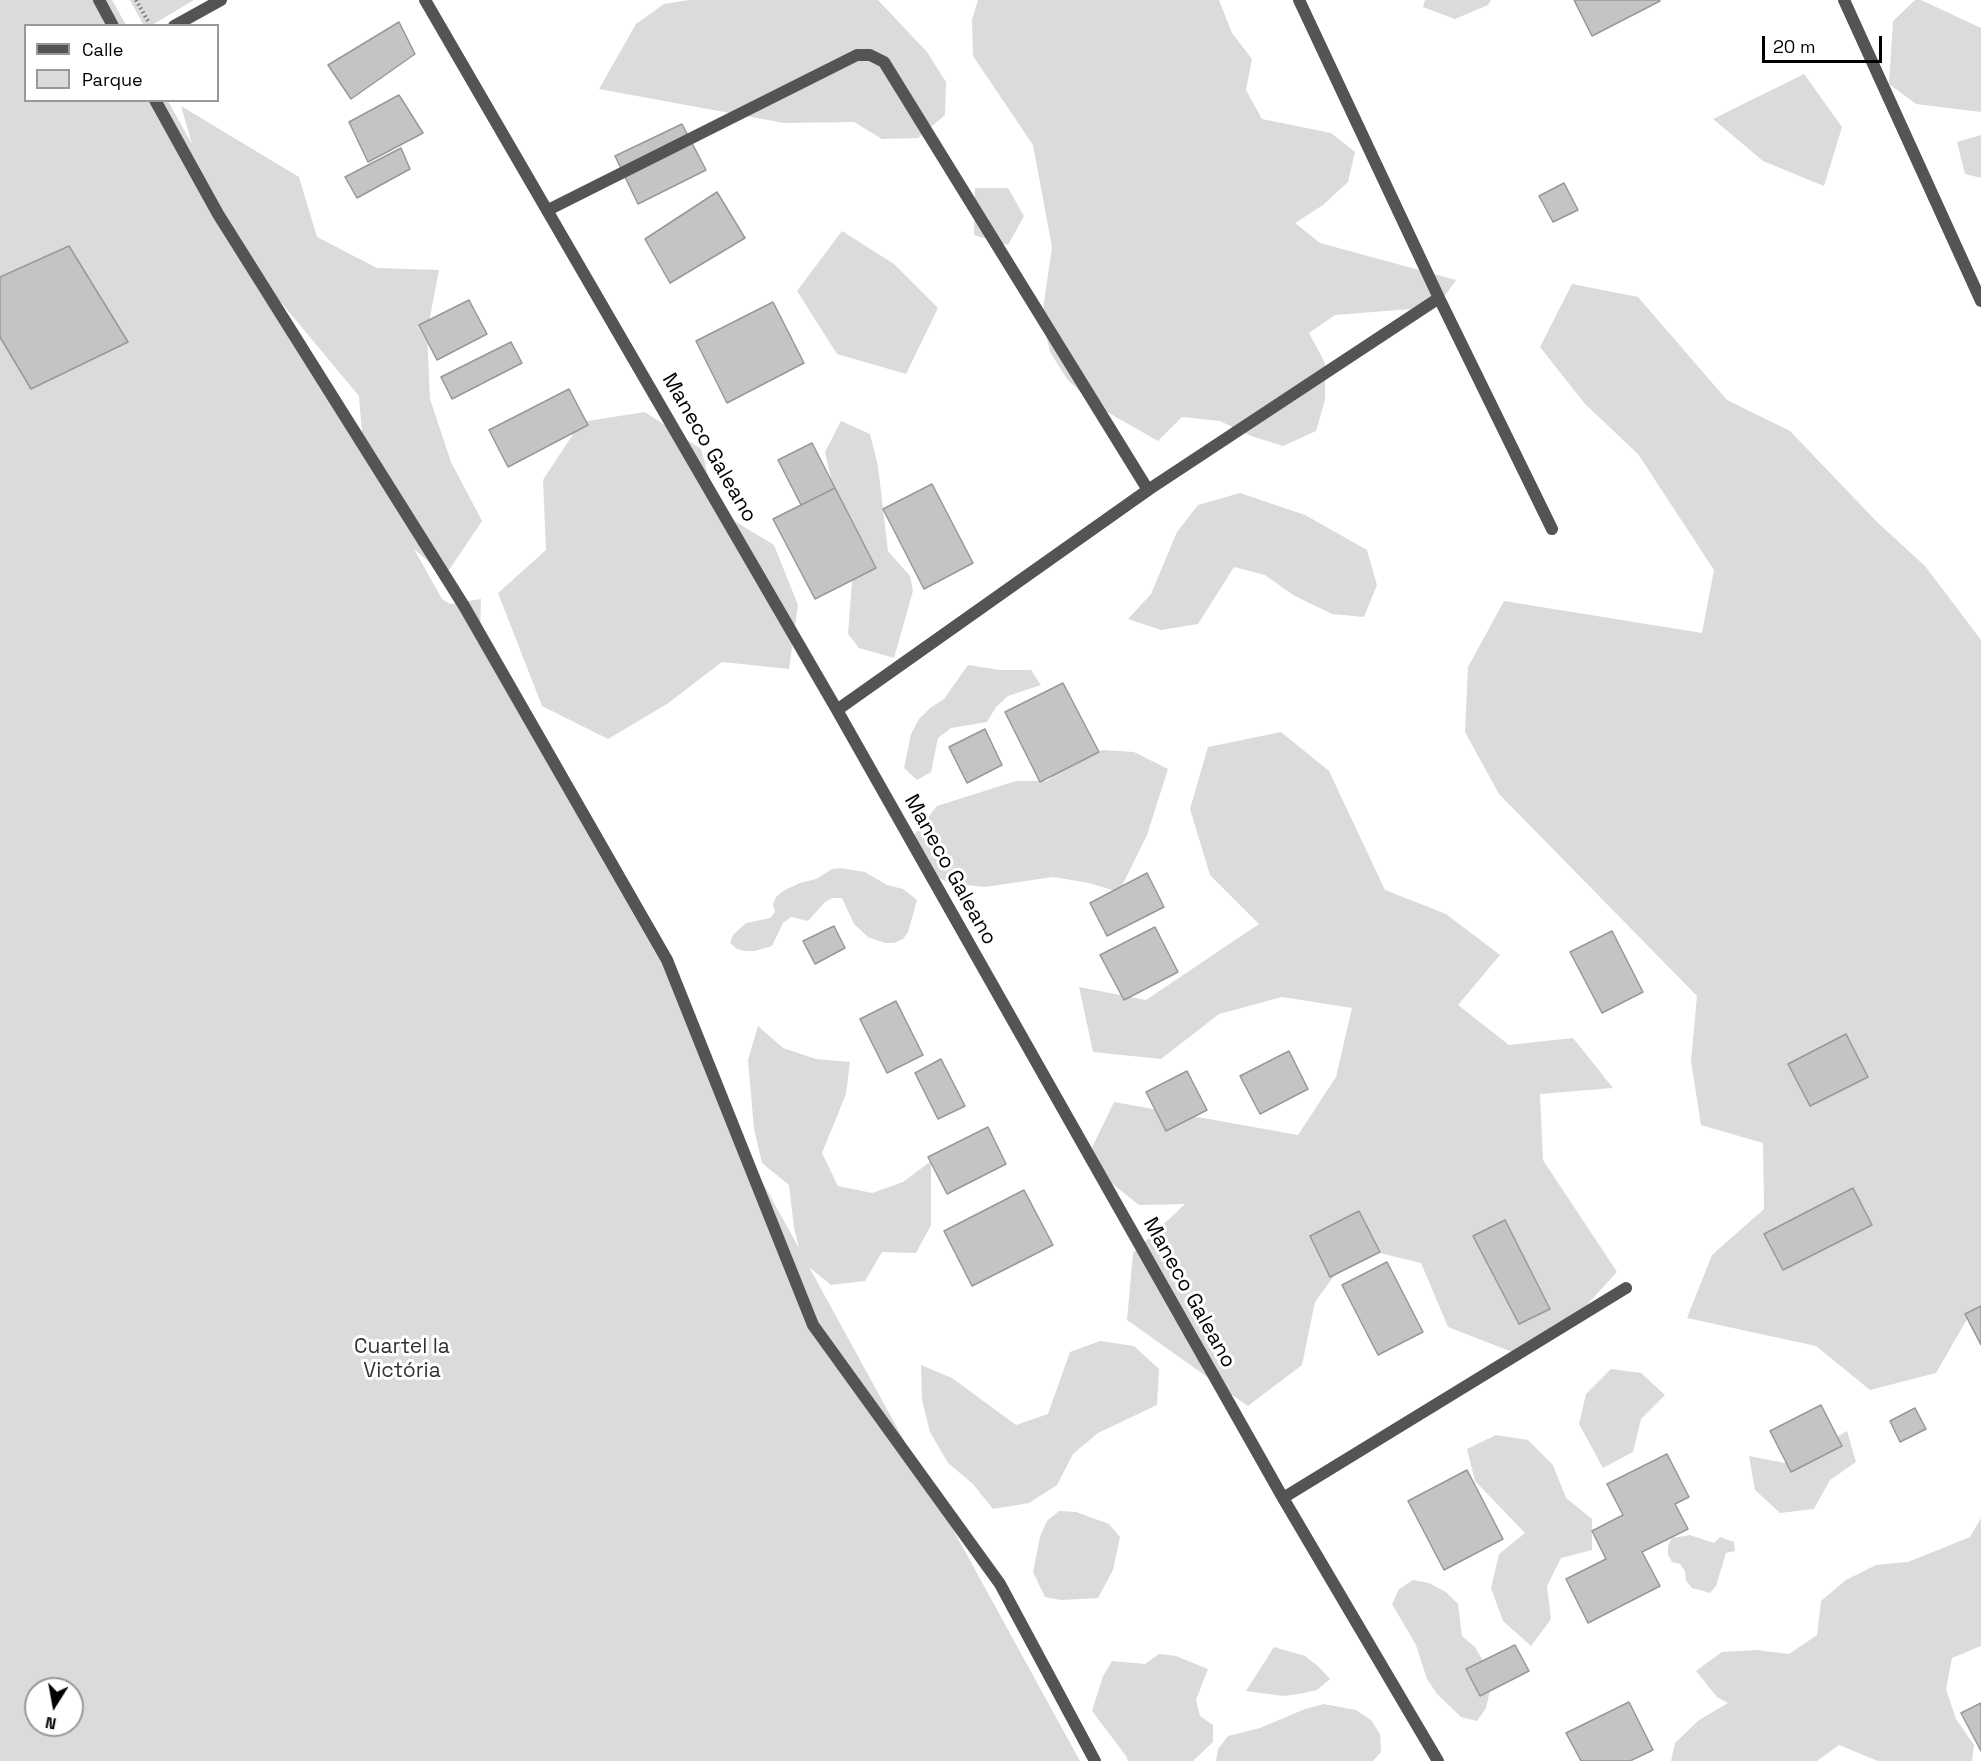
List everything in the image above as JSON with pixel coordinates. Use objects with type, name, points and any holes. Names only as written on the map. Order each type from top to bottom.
[{"type":"street","points":[[99,0],[112,24]]},
{"type":"street","points":[[178,24],[221,0]]},
{"type":"street","name":"Maneco Galeano","points":[[425,0],[837,710],[1283,1498],[1438,1761]]},
{"type":"street","points":[[1299,0],[1439,298],[1552,529]]},
{"type":"street","points":[[1844,0],[1981,301]]},
{"type":"street","points":[[548,210],[857,56],[870,55],[884,62],[1149,490]]},
{"type":"street","points":[[156,102],[219,214],[465,606],[667,960],[813,1325],[1000,1584],[1095,1761]]},
{"type":"street","points":[[837,710],[1149,490],[1439,298]]},
{"type":"street","points":[[1283,1498],[1626,1288]]},
{"type":"green space","name":"Cuartel la Victória","points":[[0,0],[112,0],[125,24],[24,24],[24,102],[169,102],[192,144],[181,106],[299,177],[317,237],[377,268],[439,270],[427,333],[430,399],[451,462],[482,521],[445,576],[414,549],[442,599],[450,604],[481,599],[480,632],[614,857],[717,1074],[727,1118],[799,1248],[794,1228],[789,1185],[762,1163],[754,1129],[748,1060],[758,1026],[783,1048],[816,1059],[850,1062],[846,1094],[822,1153],[838,1186],[872,1193],[903,1182],[931,1161],[931,1225],[916,1253],[882,1252],[865,1281],[831,1285],[809,1267],[1080,1761],[0,1761]],"holes":[[[279,300],[359,396],[364,456]]]},
{"type":"green space","points":[[130,0],[194,0],[154,24],[143,24]]},
{"type":"green space","points":[[689,0],[878,0],[927,52],[946,82],[945,115],[918,138],[882,139],[854,122],[784,123],[599,89],[636,24],[664,4]]},
{"type":"green space","points":[[978,0],[1219,0],[1232,33],[1252,59],[1246,90],[1262,119],[1331,133],[1355,152],[1348,182],[1323,205],[1295,223],[1320,243],[1456,280],[1437,307],[1335,315],[1309,333],[1325,363],[1325,400],[1316,431],[1283,446],[1251,436],[1220,421],[1182,417],[1158,441],[1093,404],[1067,379],[1050,352],[1042,316],[1052,247],[1033,145],[973,56],[972,20]]},
{"type":"green space","points":[[1425,0],[1491,0],[1488,5],[1455,19],[1423,7]]},
{"type":"green space","points":[[1915,0],[1921,0],[1981,28],[1981,112],[1916,104],[1889,84],[1893,21]]},
{"type":"green space","points":[[1804,74],[1842,127],[1824,186],[1763,161],[1713,119]]},
{"type":"green space","points":[[1981,135],[1981,178],[1965,174],[1957,142]]},
{"type":"green space","points":[[975,188],[1008,188],[1024,216],[1008,245],[974,235]]},
{"type":"green space","points":[[842,231],[894,264],[938,308],[906,374],[837,354],[797,291]]},
{"type":"green space","points":[[1572,284],[1638,297],[1727,400],[1790,431],[1878,523],[1925,566],[1981,640],[1981,1311],[1970,1314],[1936,1373],[1870,1390],[1816,1346],[1687,1318],[1712,1255],[1764,1209],[1763,1143],[1701,1125],[1691,1061],[1697,996],[1499,794],[1465,732],[1468,667],[1504,601],[1702,633],[1714,570],[1638,454],[1585,404],[1540,347]]},
{"type":"green space","points":[[645,412],[701,449],[718,511],[774,545],[798,605],[789,669],[722,662],[667,704],[608,739],[542,706],[498,593],[546,550],[543,480],[581,422]]},
{"type":"green space","points":[[841,421],[870,434],[878,466],[888,551],[910,576],[913,591],[894,658],[859,648],[848,634],[852,581],[837,551],[840,518],[825,452]]},
{"type":"green space","points":[[1240,493],[1305,515],[1367,550],[1377,585],[1364,617],[1332,614],[1293,595],[1265,575],[1234,567],[1198,624],[1161,630],[1128,619],[1151,594],[1177,532],[1198,505]]},
{"type":"green space","points":[[968,665],[1000,670],[1031,670],[1041,685],[1008,696],[996,707],[987,722],[951,728],[938,738],[931,772],[917,780],[904,768],[911,734],[919,719],[944,699]]},
{"type":"green space","points":[[1281,732],[1329,771],[1385,890],[1446,914],[1500,955],[1458,1005],[1509,1045],[1573,1038],[1613,1088],[1540,1094],[1543,1160],[1617,1272],[1574,1319],[1515,1353],[1448,1327],[1421,1263],[1355,1247],[1315,1302],[1302,1365],[1248,1406],[1127,1320],[1133,1253],[1185,1204],[1139,1205],[1085,1162],[1114,1102],[1298,1135],[1336,1077],[1352,1008],[1282,997],[1219,1014],[1161,1059],[1093,1052],[1079,987],[1146,1000],[1259,924],[1210,875],[1190,809],[1208,747]]},
{"type":"green space","points":[[1103,750],[1134,752],[1168,769],[1147,835],[1119,892],[1089,883],[1053,877],[985,887],[949,883],[919,868],[915,834],[937,806],[1016,781],[1047,781],[1073,760]]},
{"type":"green space","points":[[832,869],[865,872],[887,885],[903,889],[917,900],[908,932],[903,939],[894,943],[885,943],[868,937],[854,924],[842,898],[832,898],[825,902],[808,921],[791,917],[783,923],[772,946],[755,951],[745,951],[737,949],[730,943],[733,935],[746,923],[770,918],[775,912],[773,904],[776,897],[783,891],[816,879]]},
{"type":"green space","points":[[1100,1341],[1134,1346],[1159,1369],[1157,1405],[1098,1433],[1073,1454],[1057,1485],[1029,1503],[993,1509],[973,1484],[948,1463],[930,1432],[922,1400],[921,1365],[952,1378],[1016,1425],[1048,1414],[1070,1352]]},
{"type":"green space","points":[[1611,1369],[1641,1373],[1665,1395],[1641,1419],[1633,1452],[1603,1468],[1579,1424],[1586,1394]]},
{"type":"green space","points":[[1847,1431],[1856,1462],[1830,1480],[1814,1509],[1780,1513],[1755,1490],[1749,1456],[1790,1464]]},
{"type":"green space","points":[[1496,1435],[1528,1440],[1553,1465],[1566,1498],[1592,1519],[1592,1550],[1561,1558],[1547,1586],[1551,1619],[1531,1646],[1503,1621],[1491,1588],[1499,1554],[1525,1533],[1475,1481],[1467,1449]]},
{"type":"green space","points":[[1059,1511],[1076,1512],[1109,1524],[1120,1537],[1113,1570],[1098,1598],[1061,1600],[1045,1597],[1033,1572],[1040,1537],[1047,1521]]},
{"type":"green space","points":[[1981,1518],[1981,1646],[1952,1658],[1946,1689],[1956,1719],[1974,1745],[1972,1761],[1878,1761],[1839,1745],[1817,1761],[1671,1761],[1675,1743],[1699,1720],[1728,1703],[1717,1697],[1696,1671],[1722,1652],[1757,1650],[1789,1654],[1817,1635],[1821,1601],[1846,1580],[1876,1565],[1908,1562],[1970,1537]]},
{"type":"green space","points":[[1690,1535],[1714,1543],[1720,1537],[1734,1542],[1735,1551],[1726,1553],[1716,1586],[1710,1593],[1692,1588],[1686,1581],[1685,1571],[1680,1564],[1672,1562],[1668,1555],[1668,1546],[1672,1538]]},
{"type":"green space","points":[[1413,1580],[1429,1583],[1446,1592],[1458,1604],[1462,1636],[1475,1647],[1483,1661],[1481,1676],[1490,1690],[1486,1708],[1477,1721],[1461,1717],[1437,1694],[1427,1679],[1416,1645],[1392,1604],[1399,1589]]},
{"type":"green space","points":[[1274,1647],[1305,1656],[1330,1679],[1317,1690],[1299,1694],[1283,1696],[1246,1691]]},
{"type":"green space","points":[[1159,1654],[1176,1656],[1208,1669],[1196,1700],[1200,1716],[1213,1725],[1213,1742],[1193,1761],[1128,1761],[1092,1711],[1103,1676],[1112,1661],[1145,1664]]},
{"type":"green space","points":[[1324,1704],[1356,1710],[1371,1720],[1380,1734],[1381,1752],[1373,1761],[1216,1761],[1218,1749],[1228,1736],[1260,1728],[1305,1709]]},
{"type":"building","points":[[1574,0],[1659,0],[1660,1],[1592,36]]},
{"type":"building","points":[[399,22],[415,54],[351,99],[328,65]]},
{"type":"building","points":[[399,95],[423,133],[368,162],[349,122]]},
{"type":"building","points":[[682,124],[706,170],[638,204],[615,156]]},
{"type":"building","points":[[401,148],[410,169],[357,198],[345,177]]},
{"type":"building","points":[[1564,183],[1578,210],[1553,222],[1539,196]]},
{"type":"building","points":[[717,192],[745,238],[670,283],[645,239]]},
{"type":"building","points":[[69,246],[128,342],[31,389],[0,337],[0,277]]},
{"type":"building","points":[[469,300],[487,334],[437,360],[419,325]]},
{"type":"building","points":[[773,302],[804,363],[727,403],[696,341]]},
{"type":"building","points":[[511,342],[522,363],[452,399],[441,377]]},
{"type":"building","points":[[569,389],[588,425],[508,467],[489,430]]},
{"type":"building","points":[[812,443],[835,488],[801,505],[778,460]]},
{"type":"building","points":[[932,484],[973,563],[924,589],[883,509]]},
{"type":"building","points":[[835,488],[876,568],[815,599],[773,519]]},
{"type":"building","points":[[1063,683],[1099,752],[1040,782],[1005,712]]},
{"type":"building","points":[[985,729],[1002,765],[967,783],[949,747]]},
{"type":"building","points":[[1147,873],[1164,907],[1107,936],[1090,903]]},
{"type":"building","points":[[834,926],[845,948],[815,964],[803,941]]},
{"type":"building","points":[[1155,927],[1178,972],[1124,1000],[1100,955]]},
{"type":"building","points":[[1612,931],[1643,992],[1602,1013],[1570,952]]},
{"type":"building","points":[[896,1001],[923,1055],[887,1073],[860,1019]]},
{"type":"building","points":[[1846,1034],[1868,1077],[1810,1106],[1788,1064]]},
{"type":"building","points":[[1289,1051],[1308,1089],[1260,1114],[1240,1076]]},
{"type":"building","points":[[941,1059],[965,1106],[938,1119],[915,1073]]},
{"type":"building","points":[[1187,1071],[1207,1110],[1166,1131],[1146,1092]]},
{"type":"building","points":[[988,1127],[1006,1164],[947,1194],[928,1157]]},
{"type":"building","points":[[1853,1188],[1872,1225],[1783,1270],[1764,1234]]},
{"type":"building","points":[[1024,1190],[1053,1245],[972,1286],[944,1231]]},
{"type":"building","points":[[1359,1211],[1380,1252],[1330,1277],[1310,1236]]},
{"type":"building","points":[[1505,1220],[1550,1309],[1519,1324],[1473,1236]]},
{"type":"building","points":[[1387,1262],[1423,1332],[1378,1355],[1342,1285]]},
{"type":"building","points":[[1981,1306],[1981,1345],[1965,1314]]},
{"type":"building","points":[[1821,1405],[1842,1446],[1791,1472],[1770,1431]]},
{"type":"building","points":[[1915,1408],[1926,1429],[1900,1442],[1890,1421]]},
{"type":"building","points":[[1667,1454],[1689,1497],[1675,1504],[1688,1529],[1642,1552],[1660,1586],[1588,1623],[1566,1579],[1606,1559],[1592,1531],[1623,1515],[1607,1484]]},
{"type":"building","points":[[1467,1470],[1503,1539],[1444,1570],[1408,1501]]},
{"type":"building","points":[[1515,1645],[1529,1671],[1480,1696],[1466,1669]]},
{"type":"building","points":[[1629,1702],[1653,1750],[1630,1761],[1581,1761],[1566,1733]]},
{"type":"building","points":[[1981,1703],[1981,1751],[1961,1713]]}]
